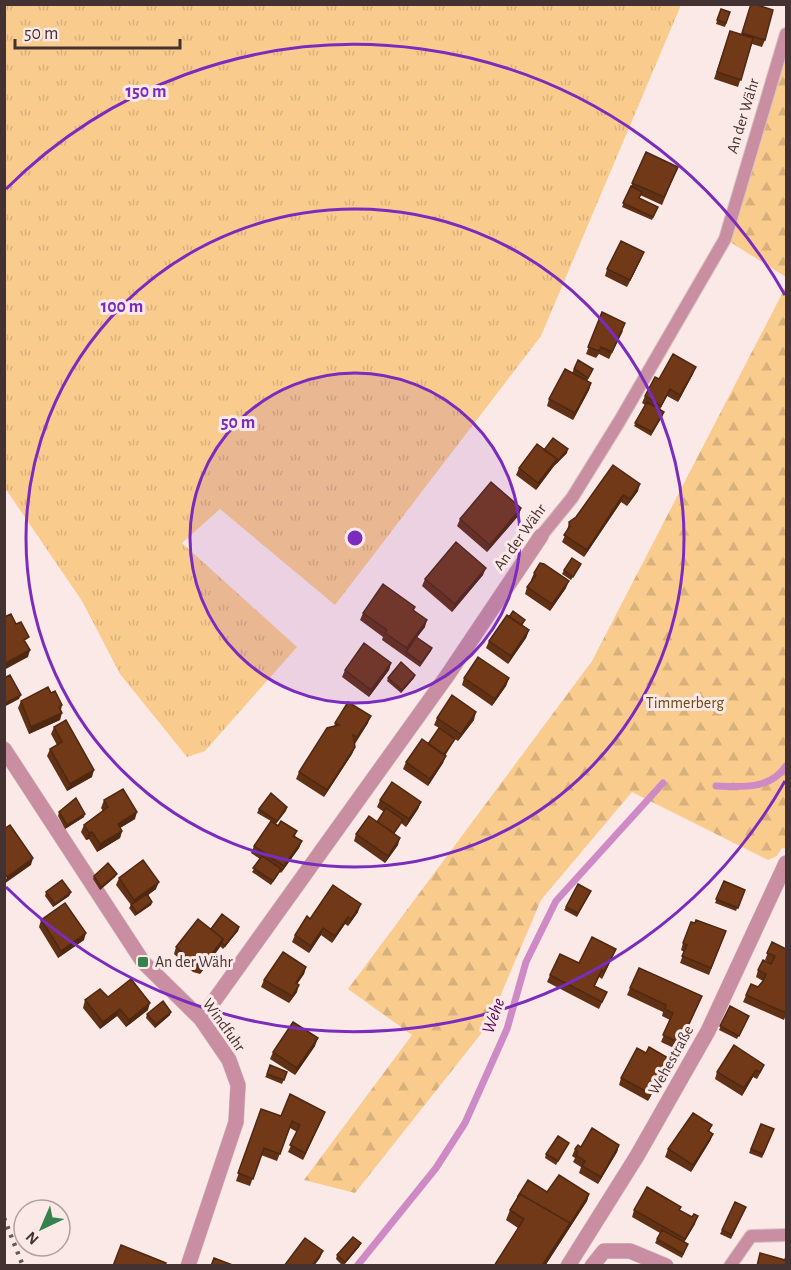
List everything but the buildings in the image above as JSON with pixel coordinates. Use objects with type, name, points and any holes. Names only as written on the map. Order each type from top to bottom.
[{"type":"street","name":"An der Währ","points":[[201,1019],[447,676],[541,536]]},
{"type":"street","name":"Windfuhr","points":[[4,749],[143,962],[201,1019],[229,1060],[238,1085],[236,1122],[188,1266]]},
{"type":"street","name":"Wehestraße","points":[[568,1266],[638,1156],[708,1031],[786,863]]},
{"type":"street","points":[[592,1266],[604,1251],[630,1251],[666,1266]]},
{"type":"lane","name":"An der Währ","points":[[541,536],[572,498],[590,470],[725,239],[786,34]]},
{"type":"lane","points":[[730,1266],[752,1236],[786,1234]]},
{"type":"green space","points":[[4,5],[681,5],[541,336],[335,605],[220,509],[182,543],[297,647],[205,751],[187,757],[120,674],[82,601],[5,488]]},
{"type":"green space","points":[[786,55],[786,277],[730,242]]},
{"type":"green space","name":"Timmerberg","points":[[786,286],[786,849],[782,848],[777,856],[768,860],[632,792],[541,900],[488,1025],[355,1193],[304,1180],[412,1035],[348,989],[592,661]]},
{"type":"waterway","name":"Wehe","points":[[716,786],[745,786],[763,783],[779,774],[786,766]]},
{"type":"waterway","name":"Wehe","points":[[357,1266],[436,1168],[465,1123],[507,1029],[526,962],[556,901],[663,783]]},
{"type":"railway","points":[[4,1218],[23,1266]]},
{"type":"place","name":"An der Währ","points":[[143,962]]}]
